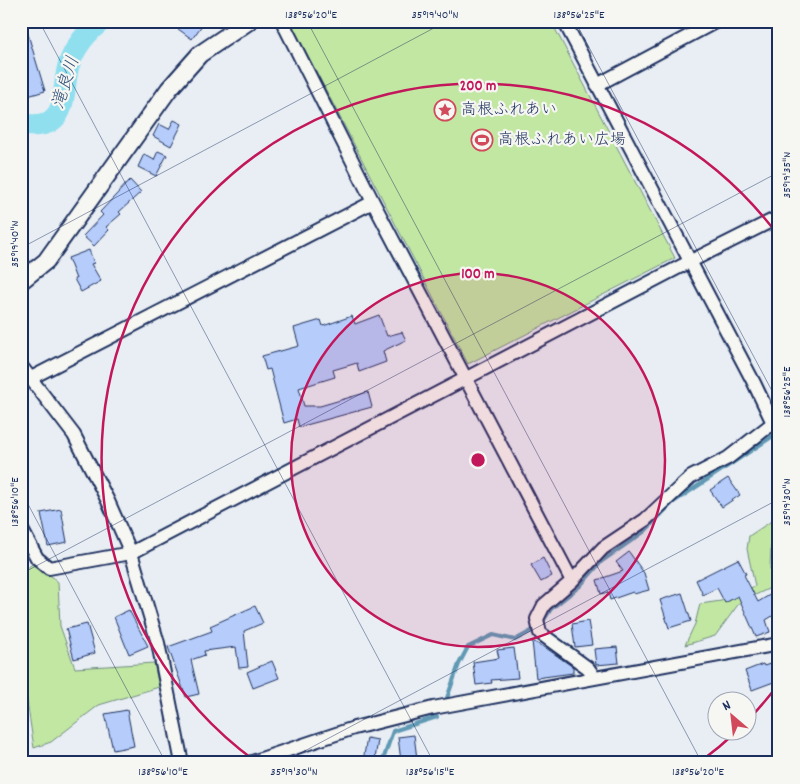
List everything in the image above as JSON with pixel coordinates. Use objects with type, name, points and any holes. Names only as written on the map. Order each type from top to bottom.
[{"type":"street","points":[[21,281],[46,261],[169,89],[186,69],[200,54],[250,21]]},
{"type":"street","points":[[282,21],[373,202],[572,581]]},
{"type":"street","points":[[564,21],[689,262],[776,424],[728,458],[691,477],[645,520],[603,548],[572,581],[544,605],[537,619],[540,633],[588,668],[595,678]]},
{"type":"street","points":[[597,86],[717,21]]},
{"type":"street","points":[[31,378],[373,202]]},
{"type":"street","points":[[21,528],[37,558],[48,568],[131,553],[779,217]]},
{"type":"street","points":[[21,366],[74,436],[108,501],[131,553],[158,643],[182,763]]},
{"type":"street","points":[[249,763],[354,728],[432,708],[779,644]]},
{"type":"green space","name":"高根ふれあい広場","points":[[290,21],[551,21],[675,258],[468,364]]},
{"type":"green space","points":[[779,516],[779,541],[771,546],[770,569],[779,572],[779,584],[740,602],[715,636],[685,645],[695,624],[700,604],[721,601],[755,586],[747,549],[749,536]]},
{"type":"green space","points":[[35,562],[58,582],[60,626],[75,668],[154,663],[159,687],[99,705],[51,742],[34,748],[21,660],[21,573]]},
{"type":"building","points":[[21,21],[24,21],[45,91],[21,98]]},
{"type":"building","points":[[167,21],[205,21],[192,39]]},
{"type":"building","points":[[174,120],[182,124],[171,146],[153,136],[159,124],[169,129]]},
{"type":"building","points":[[158,151],[167,155],[156,176],[138,167],[144,154],[154,160]]},
{"type":"building","points":[[130,180],[141,192],[119,212],[121,214],[106,227],[109,230],[94,246],[83,236],[103,215],[100,212]]},
{"type":"building","points":[[89,250],[94,263],[91,264],[101,281],[81,292],[74,279],[76,279],[68,258]]},
{"type":"building","points":[[379,315],[387,336],[402,332],[406,340],[383,351],[386,362],[359,372],[357,363],[333,370],[335,377],[299,388],[304,406],[320,406],[368,392],[372,407],[299,427],[297,419],[284,423],[270,369],[266,370],[262,356],[299,346],[294,328],[321,320],[323,326],[352,316],[355,324]]},
{"type":"building","points":[[728,478],[740,495],[722,507],[710,490]]},
{"type":"building","points":[[61,509],[67,542],[48,546],[41,513]]},
{"type":"building","points":[[629,552],[644,573],[649,590],[634,594],[633,592],[610,600],[608,592],[601,594],[597,580],[623,571],[616,562]]},
{"type":"building","points":[[543,558],[552,576],[541,582],[531,565]]},
{"type":"building","points":[[738,559],[758,602],[773,593],[779,601],[779,612],[766,620],[770,632],[756,637],[738,596],[725,603],[717,588],[703,595],[696,580]]},
{"type":"building","points":[[682,593],[691,621],[669,628],[660,600]]},
{"type":"building","points":[[255,606],[263,623],[244,631],[248,667],[239,668],[236,647],[204,651],[205,655],[191,660],[199,694],[186,697],[168,647],[212,631],[210,626]]},
{"type":"building","points":[[129,610],[148,646],[129,654],[114,617]]},
{"type":"building","points":[[588,621],[592,645],[575,647],[572,624]]},
{"type":"building","points":[[87,624],[95,653],[74,659],[66,629]]},
{"type":"building","points":[[532,641],[546,648],[573,667],[573,673],[536,678]]},
{"type":"building","points":[[617,647],[619,663],[596,665],[594,649]]},
{"type":"building","points":[[514,648],[518,678],[491,680],[492,683],[476,685],[473,662],[499,658],[497,650]]},
{"type":"building","points":[[272,661],[279,678],[253,688],[247,672]]},
{"type":"building","points":[[779,661],[779,680],[752,690],[745,671],[763,664],[764,666]]},
{"type":"building","points":[[127,710],[134,746],[113,750],[105,714]]},
{"type":"building","points":[[414,735],[417,759],[401,761],[398,737]]},
{"type":"building","points":[[367,738],[378,740],[375,759],[363,761]]},
{"type":"waterway","name":"滝良川","points":[[21,124],[32,126],[44,124],[52,120],[57,114],[63,99],[69,64],[82,40],[101,21]]},
{"type":"waterway","points":[[542,623],[551,609],[580,586],[602,561],[645,531],[672,503],[773,436],[779,435]]},
{"type":"waterway","points":[[447,698],[459,664],[468,647],[493,635],[515,640],[537,628]]},
{"type":"waterway","points":[[382,763],[393,731],[437,717]]},
{"type":"place","name":"高根ふれあい","points":[[445,110]]},
{"type":"place","name":"高根ふれあい広場","points":[[482,140]]}]
